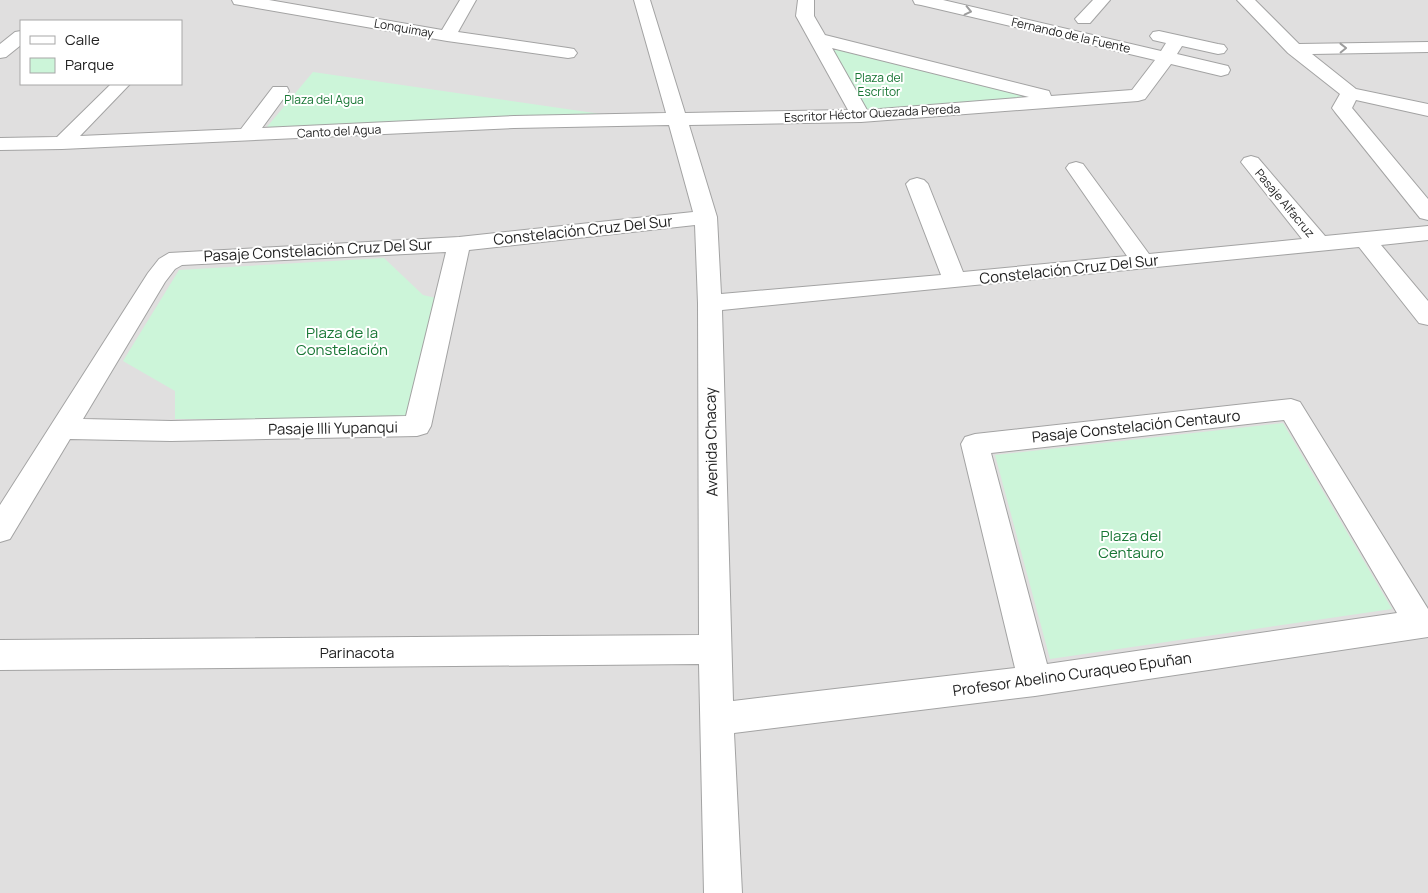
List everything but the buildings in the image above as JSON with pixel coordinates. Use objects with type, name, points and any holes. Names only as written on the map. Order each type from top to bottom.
[{"type":"street","name":"Lonquimay","points":[[240,0],[324,7],[447,36],[568,53]]},
{"type":"street","points":[[447,36],[468,0]]},
{"type":"street","name":"Avenida Chacay","points":[[642,0],[706,217],[710,303],[714,649],[723,893]]},
{"type":"street","points":[[806,0],[804,4],[805,16],[861,116]]},
{"type":"street","name":"Fernando de la Fuente","points":[[921,0],[1221,70]]},
{"type":"street","name":"Fernando de la Fuente","points":[[993,0],[1011,4]]},
{"type":"street","points":[[1084,19],[1102,0]]},
{"type":"street","points":[[1246,0],[1294,49],[1350,93],[1428,110]]},
{"type":"street","name":"Fernando de la Fuente","points":[[1066,16],[1102,23]]},
{"type":"street","name":"Fernando de la Fuente","points":[[1139,32],[1218,49]]},
{"type":"street","points":[[0,53],[20,37]]},
{"type":"street","name":"Escritor Héctor Quezada Pereda","points":[[818,39],[1066,101]]},
{"type":"street","name":"Escritor Héctor Quezada Pereda","points":[[678,121],[861,116],[1138,95],[1167,57],[1176,40]]},
{"type":"street","points":[[1294,49],[1428,47]]},
{"type":"street","points":[[62,143],[120,85]]},
{"type":"street","points":[[246,135],[280,91]]},
{"type":"street","points":[[1381,99],[1419,92],[1428,94]]},
{"type":"street","points":[[1350,93],[1342,108],[1428,213]]},
{"type":"street","name":"Canto del Agua","points":[[0,144],[62,143],[514,122],[678,121]]},
{"type":"street","name":"Pasaje Alfacruz","points":[[1252,162],[1318,243]]},
{"type":"street","points":[[1076,168],[1142,261]]},
{"type":"street","points":[[1392,171],[1428,181]]},
{"type":"street","points":[[916,184],[955,281]]},
{"type":"street","name":"Constelación Cruz Del Sur","points":[[459,244],[706,217]]},
{"type":"street","name":"Constelación Cruz Del Sur","points":[[710,303],[955,281],[1428,233]]},
{"type":"street","points":[[1364,238],[1428,317]]},
{"type":"street","name":"Pasaje Constelación Cruz Del Sur","points":[[62,429],[156,278],[167,264],[177,258],[459,244]]},
{"type":"street","name":"Pasaje Illi Yupanqui","points":[[62,429],[171,431],[417,426],[459,244]]},
{"type":"street","name":"Pasaje Constelación Centauro","points":[[1035,681],[975,444],[1291,409],[1424,624]]},
{"type":"street","points":[[0,530],[62,429]]},
{"type":"street","name":"Profesor Abelino Curaqueo Epuñan","points":[[716,719],[1035,681],[1424,624]]},
{"type":"street","name":"Parinacota","points":[[0,655],[714,649]]},
{"type":"shaded area","points":[[0,0],[1428,0],[1428,893],[0,893]]},
{"type":"green space","name":"Plaza del Escritor","points":[[825,44],[1043,99],[864,111]]},
{"type":"green space","name":"Plaza del Agua","points":[[313,72],[608,115],[266,128]]},
{"type":"green space","name":"Plaza de la Constelación","points":[[384,258],[423,295],[436,298],[405,420],[175,419],[175,391],[123,361],[179,270]]},
{"type":"green space","name":"Plaza del Centauro","points":[[1283,423],[1392,609],[1050,659],[995,455]]}]
